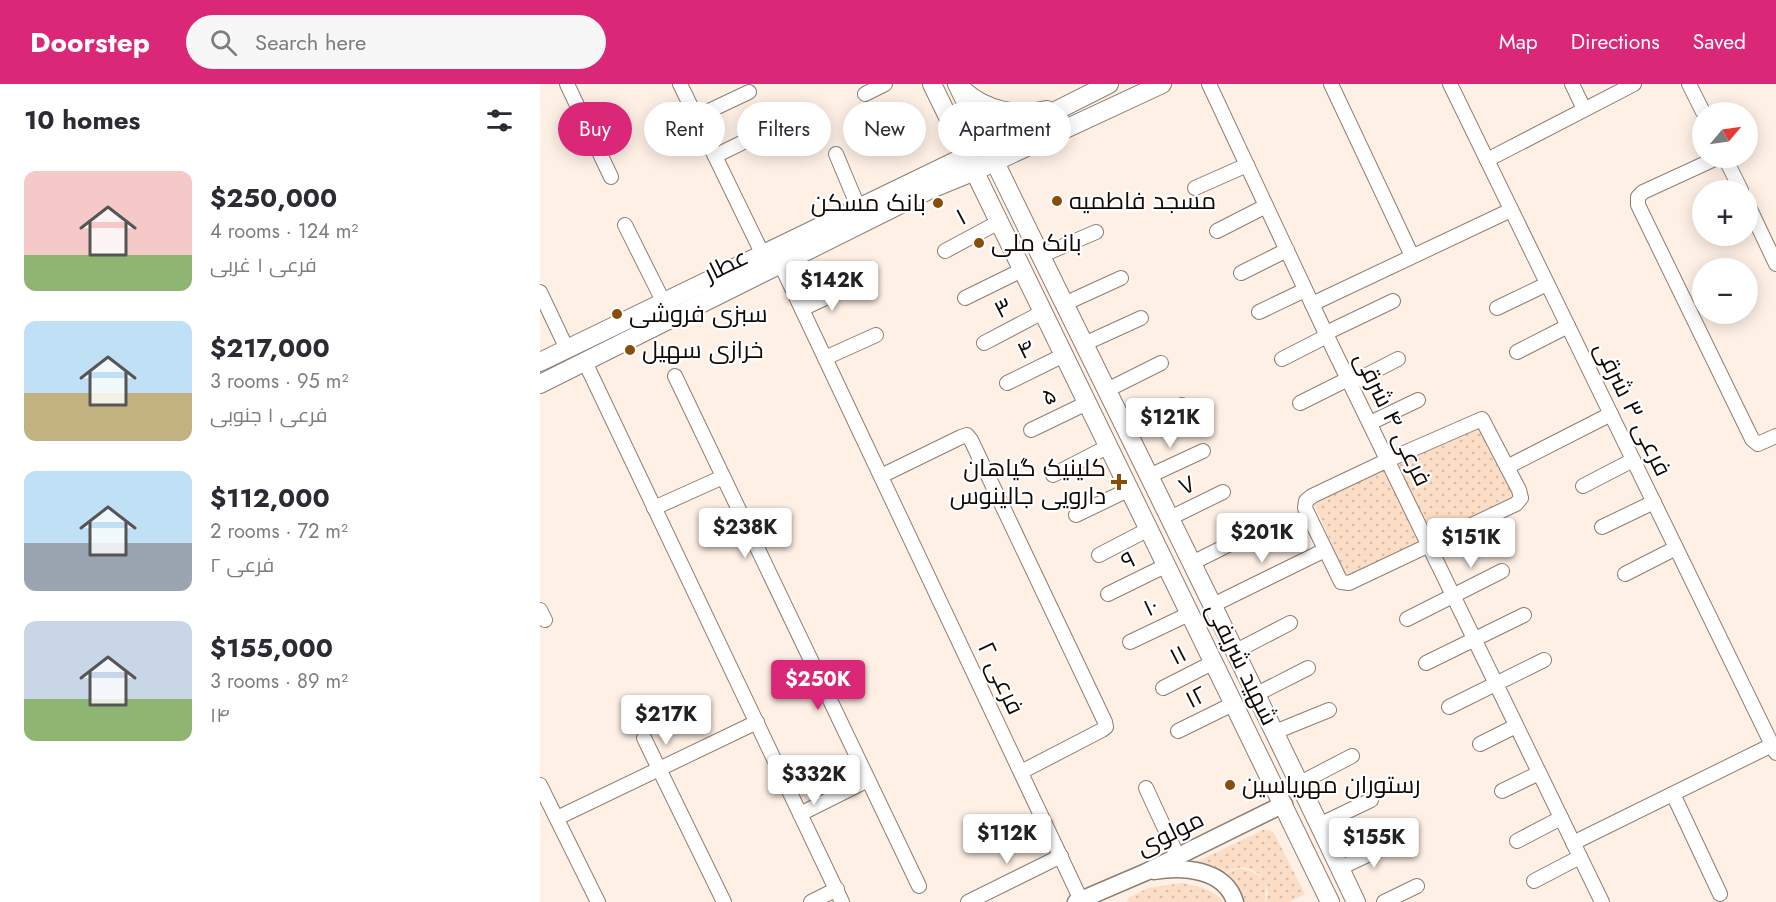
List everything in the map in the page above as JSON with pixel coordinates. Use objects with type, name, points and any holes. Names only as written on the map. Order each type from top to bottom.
[{"type":"main road","name":"شهید شریفی","points":[[932,84],[941,102]]},
{"type":"main road","name":"عطار","points":[[1071,126],[1162,84]]},
{"type":"main road","name":"شهید شریفی","points":[[958,85],[966,102]]},
{"type":"main road","points":[[958,85],[970,97],[998,110],[1030,114],[1048,110],[1103,87]]},
{"type":"main road","name":"عطار","points":[[1071,106],[1103,87]]},
{"type":"main road","points":[[947,156],[927,183],[964,189],[978,196],[996,218]]},
{"type":"main road","name":"شهید شریفی","points":[[967,156],[1330,902]]},
{"type":"main road","name":"عطار","points":[[540,384],[585,362],[763,255],[859,209],[927,183],[986,156]]},
{"type":"main road","name":"شهید شریفی","points":[[992,156],[1257,694],[1356,902]]},
{"type":"main road","points":[[1010,195],[1010,174],[1015,156]]},
{"type":"main road","name":"عطار","points":[[540,362],[567,349],[781,265],[927,183]]},
{"type":"main road","points":[[1206,644],[1227,634]]},
{"type":"street","points":[[567,84],[611,177]]},
{"type":"street","points":[[680,84],[689,102]]},
{"type":"street","points":[[865,94],[885,84]]},
{"type":"street","name":"فرعی ۴ شرقی","points":[[1209,84],[1305,290],[1602,902]]},
{"type":"street","points":[[1331,84],[1412,256]]},
{"type":"street","name":"فرعی ۳ شرقی","points":[[1450,84],[1774,749]]},
{"type":"street","points":[[1572,84],[1584,109]]},
{"type":"street","points":[[1487,160],[1634,84]]},
{"type":"street","points":[[1689,84],[1698,102]]},
{"type":"street","points":[[725,104],[750,92]]},
{"type":"street","points":[[836,154],[859,209]]},
{"type":"street","points":[[715,156],[763,255]]},
{"type":"street","points":[[1195,188],[1247,165]]},
{"type":"street","points":[[1695,168],[1643,192],[1638,197],[1638,205],[1752,439],[1758,444],[1776,436]]},
{"type":"street","points":[[1217,231],[1266,206]]},
{"type":"street","points":[[1312,304],[1511,210]]},
{"type":"street","name":"۱","points":[[945,251],[996,218]]},
{"type":"street","points":[[625,225],[668,311]]},
{"type":"street","points":[[1758,226],[1776,264]]},
{"type":"street","points":[[1040,256],[1096,232]]},
{"type":"street","points":[[1241,273],[1287,250]]},
{"type":"street","name":"فرعی ۲","points":[[781,265],[1021,772],[1079,901]]},
{"type":"street","points":[[964,298],[1022,270]]},
{"type":"street","points":[[1064,304],[1121,278]]},
{"type":"street","points":[[1497,308],[1547,284]]},
{"type":"street","points":[[802,309],[849,287]]},
{"type":"street","points":[[1259,312],[1305,290]]},
{"type":"street","points":[[540,292],[567,349]]},
{"type":"street","points":[[1282,359],[1393,301]]},
{"type":"street","name":"۳","points":[[984,343],[1043,312]]},
{"type":"street","points":[[1084,344],[1140,318]]},
{"type":"street","points":[[1517,352],[1568,326]]},
{"type":"street","points":[[825,358],[876,335]]},
{"type":"street","name":"۴","points":[[1007,383],[1064,355]]},
{"type":"street","points":[[1300,403],[1398,359]]},
{"type":"street","points":[[585,362],[839,896],[811,902]]},
{"type":"street","points":[[1107,390],[1161,363]]},
{"type":"street","points":[[675,376],[919,886]]},
{"type":"street","points":[[1370,423],[1418,400]]},
{"type":"street","name":"۵","points":[[1030,430],[1087,403]]},
{"type":"street","points":[[1127,431],[1182,405]]},
{"type":"street","points":[[1507,467],[1611,414]]},
{"type":"street","points":[[1482,419],[1507,467],[1521,498],[1516,504],[1346,584],[1341,582],[1305,508],[1306,501],[1312,496],[1482,419]]},
{"type":"street","points":[[881,476],[967,435],[971,440],[1106,727],[1021,772]]},
{"type":"street","points":[[1053,475],[1108,446]]},
{"type":"street","points":[[1149,476],[1203,451]]},
{"type":"street","points":[[1583,486],[1633,460]]},
{"type":"street","points":[[654,508],[723,477]]},
{"type":"street","points":[[1076,516],[1130,489]]},
{"type":"street","name":"۷","points":[[1170,518],[1223,492]]},
{"type":"street","points":[[1602,527],[1654,502]]},
{"type":"street","points":[[1099,555],[1149,530]]},
{"type":"street","points":[[1192,563],[1246,536]]},
{"type":"street","points":[[1625,574],[1676,548]]},
{"type":"street","points":[[1213,605],[1325,550]]},
{"type":"street","name":"۹","points":[[1108,594],[1167,565]]},
{"type":"street","points":[[1407,619],[1502,571]]},
{"type":"street","name":"۱۰","points":[[1130,642],[1191,613]]},
{"type":"street","points":[[1426,663],[1524,615]]},
{"type":"street","points":[[1236,651],[1290,623]]},
{"type":"street","points":[[1449,707],[1544,660]]},
{"type":"street","name":"۱۱","points":[[1163,688],[1214,662]]},
{"type":"street","points":[[1257,694],[1308,668]]},
{"type":"street","name":"۱۲","points":[[1178,731],[1235,703]]},
{"type":"street","points":[[1275,732],[1329,710]]},
{"type":"street","points":[[550,815],[660,769],[757,722]]},
{"type":"street","points":[[1480,744],[1515,726]]},
{"type":"street","points":[[644,738],[724,902]]},
{"type":"street","points":[[1573,843],[1673,794],[1774,749]]},
{"type":"street","points":[[1300,783],[1352,756]]},
{"type":"street","points":[[1502,791],[1539,773]]},
{"type":"street","points":[[800,814],[868,780]]},
{"type":"street","points":[[540,784],[550,815],[598,902]]},
{"type":"street","points":[[1146,788],[1177,855]]},
{"type":"street","points":[[1673,794],[1720,894]]},
{"type":"street","points":[[1319,825],[1371,800]]},
{"type":"street","name":"مولوی","points":[[1079,901],[1146,872],[1284,804]]},
{"type":"street","points":[[1517,841],[1561,818]]},
{"type":"street","points":[[1340,868],[1395,842]]},
{"type":"street","points":[[968,902],[1060,856]]},
{"type":"street","points":[[1534,881],[1580,857]]},
{"type":"street","points":[[1146,872],[1173,869],[1207,873],[1227,886],[1235,902]]},
{"type":"street","points":[[1384,902],[1417,886]]},
{"type":"shaded area","points":[[1480,426],[1514,496],[1347,579],[1313,501]]},
{"type":"shaded area","points":[[1263,830],[1274,833],[1305,894],[1289,902],[1266,902],[1268,893],[1266,884],[1265,902],[1241,902],[1223,876],[1233,870],[1243,869],[1263,879],[1259,874],[1249,869],[1238,868],[1227,871],[1222,875],[1190,865]]},
{"type":"shaded area","points":[[1182,883],[1210,891],[1223,902],[1127,902],[1128,898],[1148,888]]},
{"type":"place","name":"مسجد فاطمیه","points":[[1057,201]]},
{"type":"place","name":"بانک مسکن","points":[[938,203]]},
{"type":"place","name":"بانک ملی","points":[[979,243]]},
{"type":"place","name":"سبزی فروشی","points":[[617,314]]},
{"type":"place","name":"خرازی سهیل","points":[[630,350]]},
{"type":"place","name":"کلینیک گیاهان دارویی جالینوس","points":[[1119,482]]},
{"type":"place","name":"رستوران مهریاسین","points":[[1230,785]]}]
